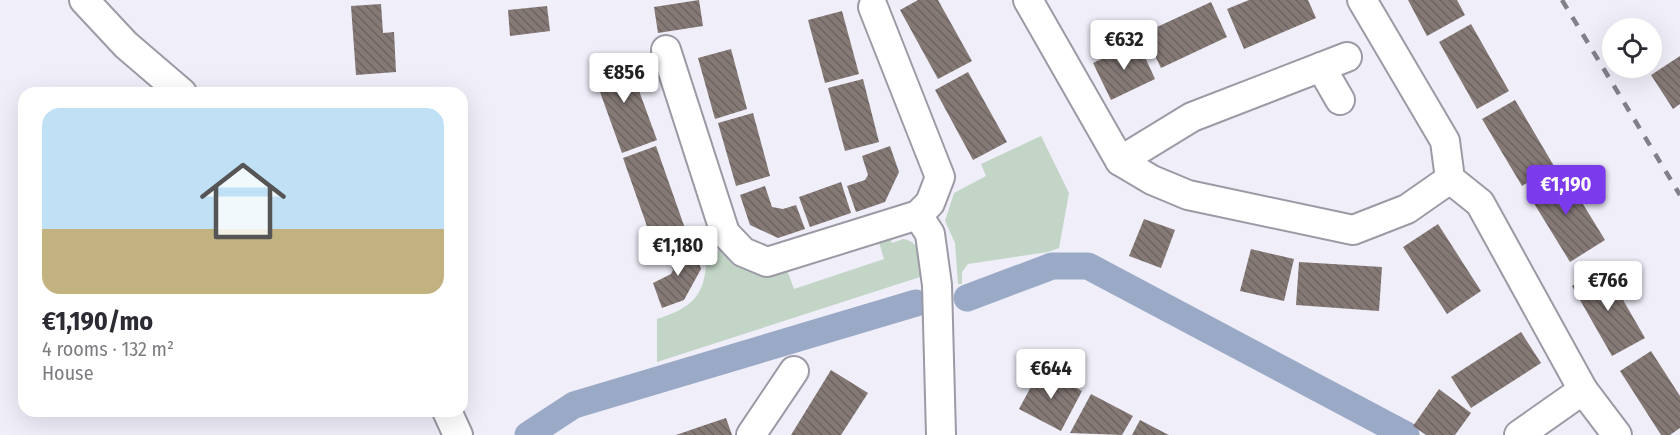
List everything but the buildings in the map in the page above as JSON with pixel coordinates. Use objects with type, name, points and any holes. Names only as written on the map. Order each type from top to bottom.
[{"type":"street","points":[[84,0],[126,45],[175,87]]},
{"type":"street","points":[[1028,0],[1120,161],[1152,180],[1188,195],[1353,230],[1407,209],[1450,179]]},
{"type":"street","points":[[1362,0],[1445,141],[1450,179],[1480,203],[1583,390],[1617,435]]},
{"type":"street","points":[[666,50],[725,233],[743,252],[767,262],[918,215],[930,203],[940,177],[873,8]]},
{"type":"street","points":[[1120,161],[1192,117],[1347,57]]},
{"type":"street","points":[[1321,67],[1340,100]]},
{"type":"street","points":[[918,215],[930,234],[937,285],[941,435]]},
{"type":"street","points":[[751,435],[794,371]]},
{"type":"street","points":[[1528,432],[1583,390]]},
{"type":"street","points":[[450,417],[458,435]]},
{"type":"green space","points":[[1041,136],[1069,193],[1059,248],[1048,252],[968,264],[962,272],[962,284],[958,284],[955,243],[945,221],[954,193],[986,176],[981,164]]},
{"type":"green space","points":[[890,236],[892,243],[903,239],[917,248],[920,258],[920,277],[657,362],[657,319],[680,310],[695,298],[704,280],[706,255],[724,248],[787,270],[794,289],[884,259],[878,239]]},
{"type":"waterway","points":[[967,298],[1052,266],[1088,266],[1406,435]]},
{"type":"waterway","points":[[528,435],[574,405],[916,303]]},
{"type":"railway","points":[[1562,0],[1680,195]]}]
